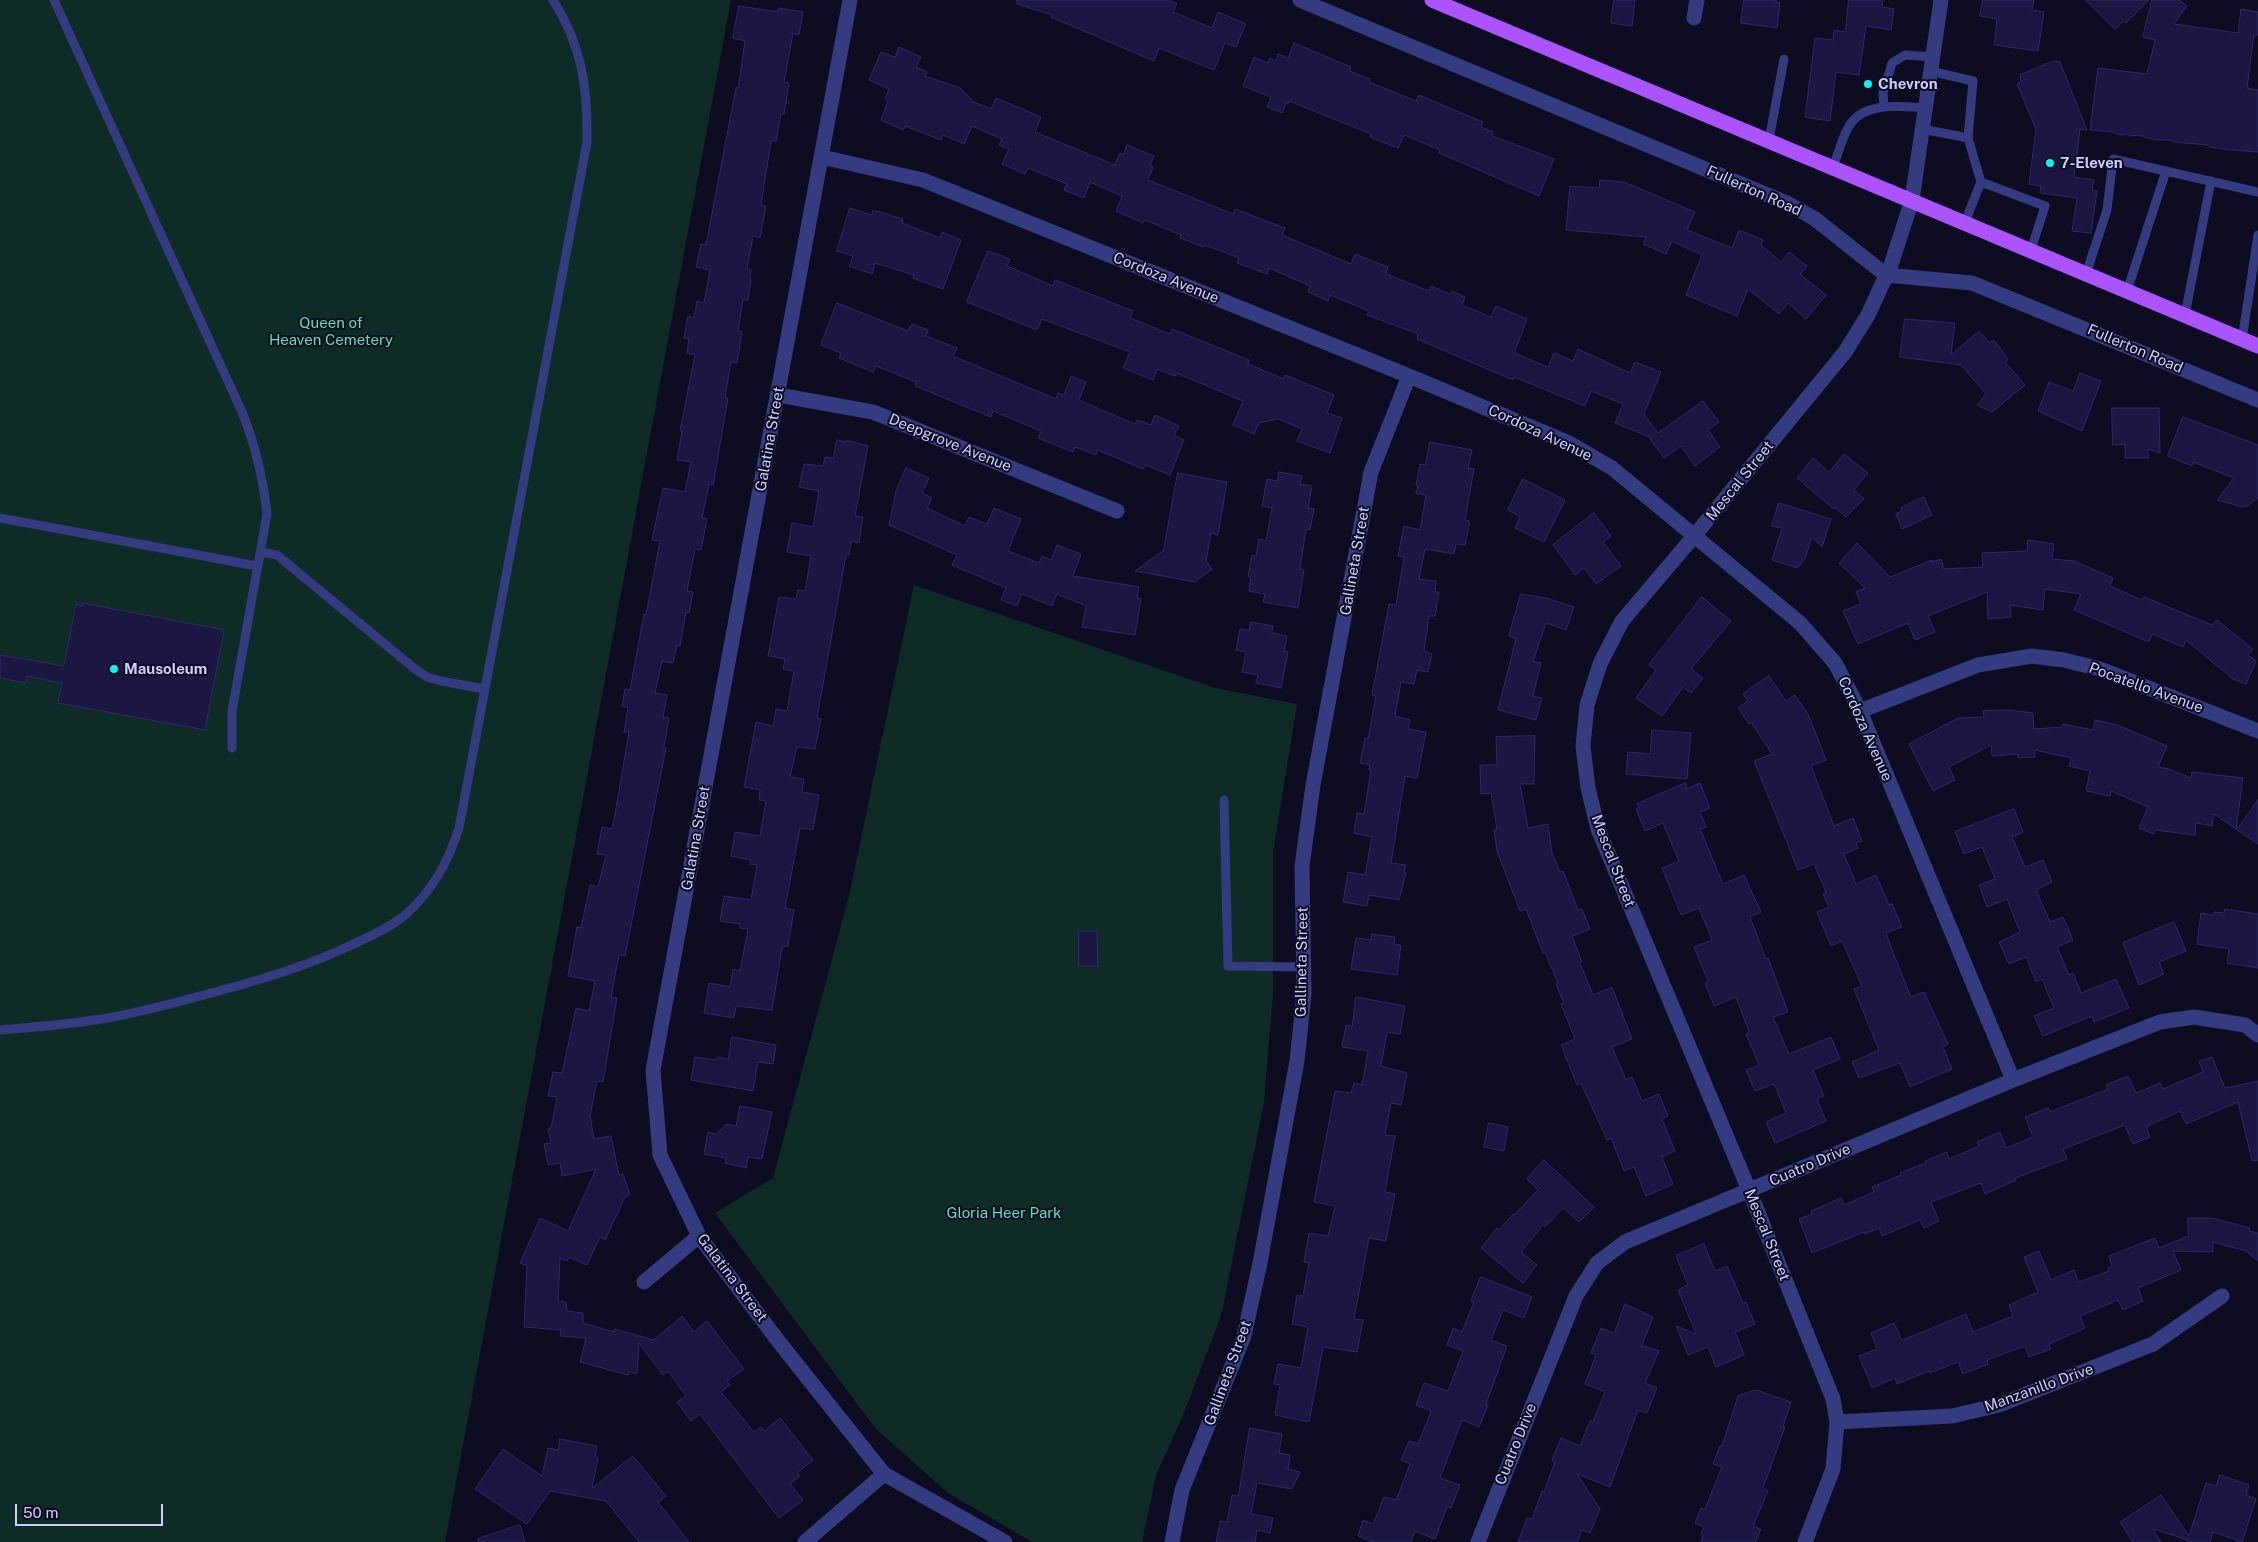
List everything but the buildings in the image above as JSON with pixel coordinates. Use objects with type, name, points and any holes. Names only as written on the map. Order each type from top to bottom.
[{"type":"main road","points":[[1432,0],[2258,346]]},
{"type":"street","name":"Galatina Street","points":[[850,0],[653,1070],[660,1155],[699,1236],[779,1342],[884,1474],[1005,1542]]},
{"type":"street","name":"Fullerton Road","points":[[1300,0],[1789,204],[1815,219],[1886,274],[1972,283],[2258,400]]},
{"type":"street","points":[[1694,18],[1697,0]]},
{"type":"street","name":"Mescal Street","points":[[1805,1542],[1833,1468],[1837,1422],[1833,1399],[1598,830],[1588,788],[1583,746],[1587,705],[1609,644],[1622,621],[1695,536],[1844,352],[1868,315],[1891,265],[1912,200],[1941,0]]},
{"type":"street","name":"Cordoza Avenue","points":[[822,158],[923,180],[1409,376],[1569,443],[1612,468],[1800,623],[1835,663],[1860,711],[2013,1080]]},
{"type":"street","name":"Gallineta Street","points":[[1172,1542],[1182,1490],[1244,1336],[1275,1190],[1298,1061],[1304,994],[1302,866],[1313,786],[1371,472],[1409,376]]},
{"type":"street","name":"Deepgrove Avenue","points":[[778,395],[873,412],[1117,511]]},
{"type":"street","name":"Pocatello Avenue","points":[[1860,711],[1978,665],[2032,656],[2064,660],[2100,669],[2258,731]]},
{"type":"street","name":"Cuatro Drive","points":[[1478,1542],[1576,1296],[1597,1263],[1625,1242],[2013,1080],[2160,1022],[2194,1017],[2245,1025],[2258,1035]]},
{"type":"street","points":[[644,1282],[699,1236]]},
{"type":"street","name":"Manzanillo Drive","points":[[1837,1422],[1952,1416],[2000,1405],[2153,1344],[2222,1296]]},
{"type":"street","points":[[804,1542],[884,1474]]},
{"type":"lane","points":[[54,0],[238,403],[255,446],[263,481],[267,514],[232,711],[232,748]]},
{"type":"lane","points":[[0,1030],[112,1017],[184,1001],[248,983],[322,958],[373,934],[402,917],[422,899],[440,875],[452,851],[459,828],[586,142],[586,96],[582,62],[572,36],[553,0]]},
{"type":"lane","points":[[1884,107],[1883,93],[1892,63],[1905,55],[1973,81],[1968,138],[1981,182],[1965,222]]},
{"type":"lane","points":[[1768,140],[1784,59]]},
{"type":"lane","points":[[1833,167],[1847,128],[1854,119],[1865,111],[1884,107],[1925,108]]},
{"type":"lane","points":[[1922,129],[1968,138]]},
{"type":"lane","points":[[2086,274],[2107,210],[2114,159],[2258,192]]},
{"type":"lane","points":[[2127,291],[2166,171]]},
{"type":"lane","points":[[2184,315],[2211,181]]},
{"type":"lane","points":[[1981,182],[2045,206],[2031,250]]},
{"type":"lane","points":[[2242,340],[2258,235]]},
{"type":"lane","points":[[0,518],[258,566]]},
{"type":"lane","points":[[260,552],[277,555],[408,663],[428,677],[484,689]]},
{"type":"lane","points":[[1224,800],[1228,966],[1304,967]]},
{"type":"green space","name":"Queen of Heaven Cemetery","points":[[0,0],[731,0],[445,1542],[0,1542]]},
{"type":"green space","name":"Gloria Heer Park","points":[[914,585],[1215,688],[1297,704],[1273,853],[1273,994],[1264,1102],[1221,1316],[1182,1418],[1156,1475],[1142,1542],[1032,1542],[948,1493],[875,1428],[715,1213],[773,1178],[849,896]]},
{"type":"place","name":"Chevron","points":[[1868,84]]},
{"type":"place","name":"7-Eleven","points":[[2050,163]]},
{"type":"place","name":"Mausoleum","points":[[114,669]]}]
